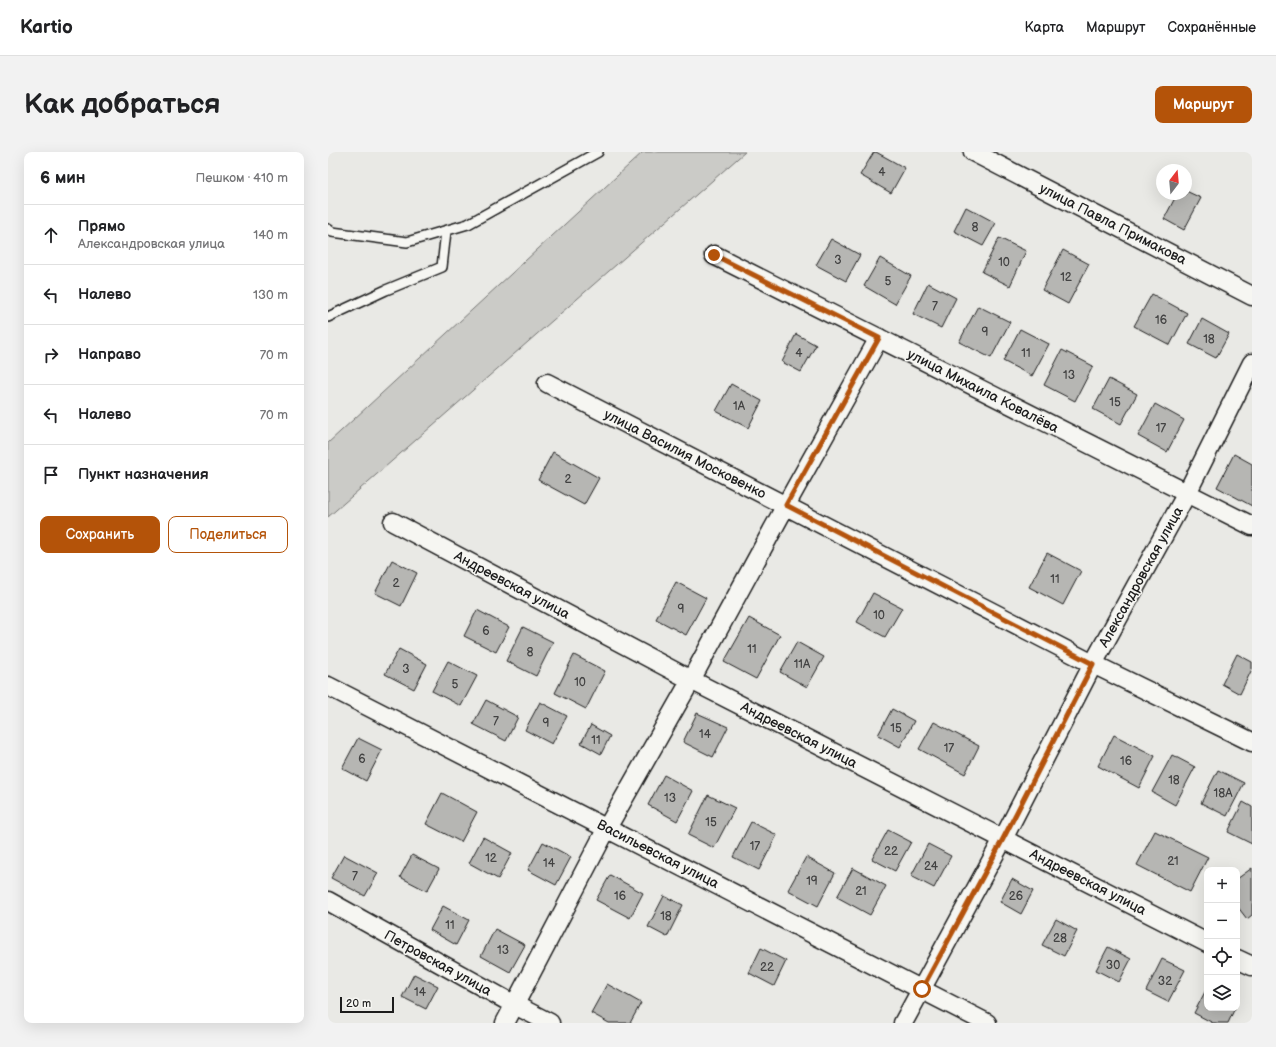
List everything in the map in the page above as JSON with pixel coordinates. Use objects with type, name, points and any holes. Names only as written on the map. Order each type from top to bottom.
[{"type":"street","name":"улица Павла Примакова","points":[[973,152],[1252,296]]},
{"type":"street","name":"улица Михаила Ковалёва","points":[[714,255],[1252,526]]},
{"type":"street","points":[[505,1023],[607,828],[691,680],[879,338]]},
{"type":"street","name":"Александровская улица","points":[[903,1023],[1003,839],[1093,664],[1187,493],[1252,363]]},
{"type":"street","name":"улица Василия Московенко","points":[[547,382],[1093,664],[1252,742]]},
{"type":"street","name":"Андреевская улица","points":[[394,522],[691,680],[1204,941]]},
{"type":"street","name":"Васильевская улица","points":[[328,686],[987,1023]]},
{"type":"street","name":"Петровская улица","points":[[328,901],[550,1023]]},
{"type":"street","points":[[1240,960],[1252,966]]},
{"type":"lane","points":[[328,229],[332,232],[407,242],[446,231],[468,224],[598,152]]},
{"type":"lane","points":[[328,317],[386,290],[442,267],[446,231]]},
{"type":"shaded area","points":[[643,152],[745,152],[328,517],[328,443]]},
{"type":"building","points":[[874,152],[905,168],[891,193],[860,175]]},
{"type":"building","points":[[1192,194],[1201,198],[1184,230],[1164,219],[1174,200],[1192,200]]},
{"type":"building","points":[[966,207],[996,223],[983,246],[954,231]]},
{"type":"building","points":[[999,238],[1026,251],[1010,286],[982,272]]},
{"type":"building","points":[[831,239],[860,255],[846,281],[816,265]]},
{"type":"building","points":[[1063,250],[1089,264],[1068,304],[1042,290]]},
{"type":"building","points":[[880,258],[911,276],[895,304],[864,286]]},
{"type":"building","points":[[928,283],[956,298],[941,328],[913,314]]},
{"type":"building","points":[[1152,294],[1187,313],[1170,345],[1134,326]]},
{"type":"building","points":[[978,306],[1010,322],[991,358],[959,342]]},
{"type":"building","points":[[1202,319],[1229,334],[1216,358],[1189,344]]},
{"type":"building","points":[[1020,329],[1049,344],[1032,376],[1003,361]]},
{"type":"building","points":[[796,334],[816,345],[801,372],[782,362]]},
{"type":"building","points":[[1062,350],[1093,366],[1075,401],[1044,385]]},
{"type":"building","points":[[1109,379],[1137,394],[1121,424],[1093,409]]},
{"type":"building","points":[[731,384],[762,401],[748,428],[716,411]]},
{"type":"building","points":[[1155,404],[1184,420],[1167,452],[1138,436]]},
{"type":"building","points":[[553,452],[599,478],[584,505],[538,480]]},
{"type":"building","points":[[1234,454],[1252,464],[1252,506],[1217,487]]},
{"type":"building","points":[[1047,553],[1081,571],[1063,605],[1029,587]]},
{"type":"building","points":[[392,560],[417,573],[401,606],[375,593]]},
{"type":"building","points":[[676,582],[706,598],[686,635],[656,619]]},
{"type":"building","points":[[873,593],[902,608],[885,637],[857,622]]},
{"type":"building","points":[[477,610],[509,627],[496,652],[464,636]]},
{"type":"building","points":[[749,618],[780,635],[756,679],[724,662]]},
{"type":"building","points":[[523,627],[553,642],[536,676],[506,661]]},
{"type":"building","points":[[797,642],[824,657],[807,687],[780,672]]},
{"type":"building","points":[[399,649],[427,664],[414,689],[385,674]]},
{"type":"building","points":[[1237,654],[1252,662],[1252,669],[1240,694],[1222,684]]},
{"type":"building","points":[[574,655],[605,671],[586,709],[555,693]]},
{"type":"building","points":[[448,661],[477,676],[461,706],[432,691]]},
{"type":"building","points":[[486,700],[518,717],[506,741],[473,724]]},
{"type":"building","points":[[540,702],[567,716],[552,744],[525,730]]},
{"type":"building","points":[[892,709],[914,721],[900,747],[878,735]]},
{"type":"building","points":[[697,713],[728,727],[713,757],[683,742]]},
{"type":"building","points":[[934,722],[979,746],[965,774],[919,749]]},
{"type":"building","points":[[591,725],[610,736],[601,754],[581,743]]},
{"type":"building","points":[[1114,735],[1155,756],[1139,788],[1098,766]]},
{"type":"building","points":[[358,738],[382,750],[366,781],[342,768]]},
{"type":"building","points":[[1172,755],[1195,767],[1175,805],[1152,792]]},
{"type":"building","points":[[1218,770],[1244,783],[1227,816],[1201,803]]},
{"type":"building","points":[[664,775],[693,791],[677,821],[648,805]]},
{"type":"building","points":[[442,793],[477,812],[461,842],[426,824]]},
{"type":"building","points":[[708,795],[735,808],[714,848],[688,835]]},
{"type":"building","points":[[1243,802],[1252,807],[1252,844],[1228,832]]},
{"type":"building","points":[[751,822],[777,835],[759,870],[733,857]]},
{"type":"building","points":[[888,830],[911,842],[895,871],[872,859]]},
{"type":"building","points":[[1155,831],[1208,857],[1190,892],[1137,865]]},
{"type":"building","points":[[483,837],[512,853],[498,879],[469,863]]},
{"type":"building","points":[[543,842],[571,857],[556,885],[528,870]]},
{"type":"building","points":[[928,844],[951,856],[934,888],[911,876]]},
{"type":"building","points":[[344,855],[378,873],[365,896],[331,878]]},
{"type":"building","points":[[412,855],[439,869],[427,891],[400,877]]},
{"type":"building","points":[[806,857],[835,873],[818,906],[788,890]]},
{"type":"building","points":[[853,868],[886,886],[870,915],[837,897]]},
{"type":"building","points":[[1252,868],[1252,915],[1247,919],[1240,910],[1240,877]]},
{"type":"building","points":[[610,875],[643,893],[630,918],[596,900]]},
{"type":"building","points":[[1012,879],[1033,891],[1021,914],[1000,902]]},
{"type":"building","points":[[664,896],[683,905],[667,937],[648,927]]},
{"type":"building","points":[[443,906],[469,920],[456,945],[430,930]]},
{"type":"building","points":[[1056,919],[1077,931],[1064,956],[1042,945]]},
{"type":"building","points":[[495,929],[525,945],[510,972],[481,956]]},
{"type":"building","points":[[1108,947],[1131,959],[1119,982],[1096,970]]},
{"type":"building","points":[[761,948],[786,961],[774,986],[749,973]]},
{"type":"building","points":[[1162,959],[1185,970],[1168,1002],[1146,991]]},
{"type":"building","points":[[414,974],[438,986],[426,1009],[402,997]]},
{"type":"building","points":[[607,984],[641,1003],[630,1023],[609,1023],[591,1013]]},
{"type":"building","points":[[1204,994],[1204,1011],[1234,1011],[1228,1023],[1213,1023],[1194,1013]]},
{"type":"route","points":[[714,255],[879,338],[786,505],[1093,664],[1003,839],[922,989]]}]
